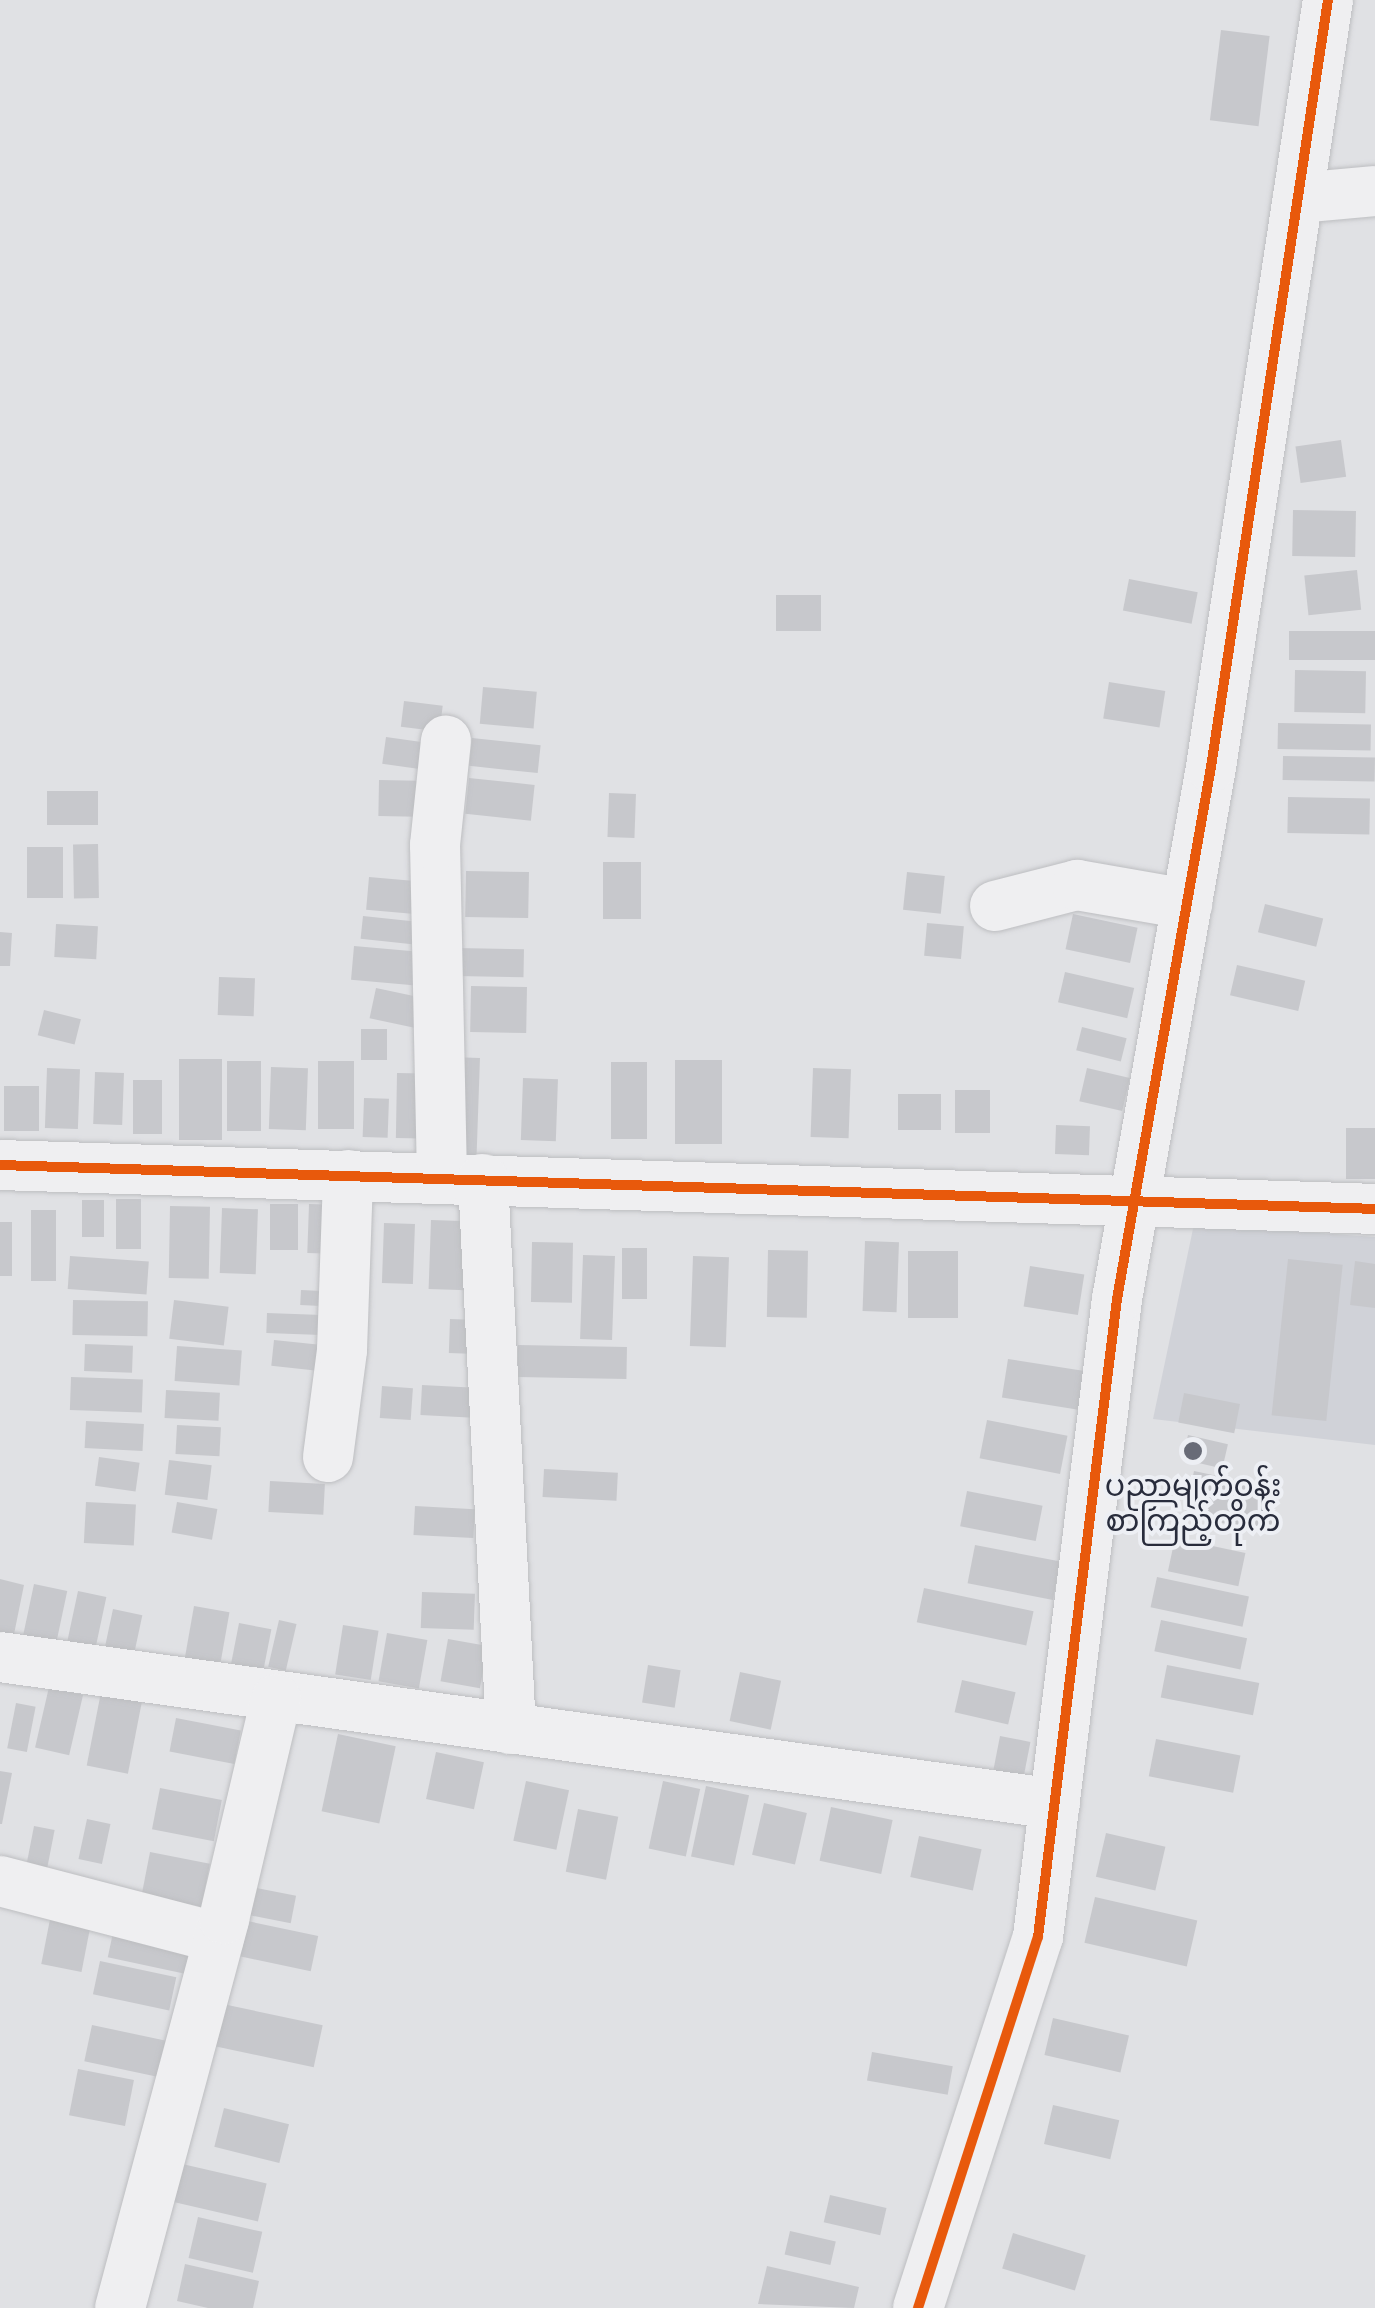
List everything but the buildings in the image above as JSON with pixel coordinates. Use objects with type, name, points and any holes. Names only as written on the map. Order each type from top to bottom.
[{"type":"street","points":[[918,2308],[1038,1936],[1117,1299],[1187,904],[1328,0]]},
{"type":"street","points":[[1298,198],[1375,191]]},
{"type":"street","points":[[446,742],[435,845],[511,1729]]},
{"type":"street","points":[[994,906],[1078,885],[1187,904]]},
{"type":"street","points":[[0,1165],[1375,1209]]},
{"type":"street","points":[[328,1457],[342,1350],[348,1175]]},
{"type":"street","points":[[0,1657],[1054,1804]]},
{"type":"street","points":[[120,2308],[219,1938],[276,1698]]},
{"type":"street","points":[[0,1881],[219,1938]]},
{"type":"shaded area","points":[[1194,1224],[1375,1237],[1375,1445],[1153,1419]]},
{"type":"cycle path","points":[[918,2308],[1038,1937],[1117,1299],[1211,767],[1328,0]]},
{"type":"cycle path","points":[[0,1165],[1375,1209]]},
{"type":"place","name":"ပညာမျက်ဝန်း စာကြည့်တိုက်","points":[[1193,1451]]}]
